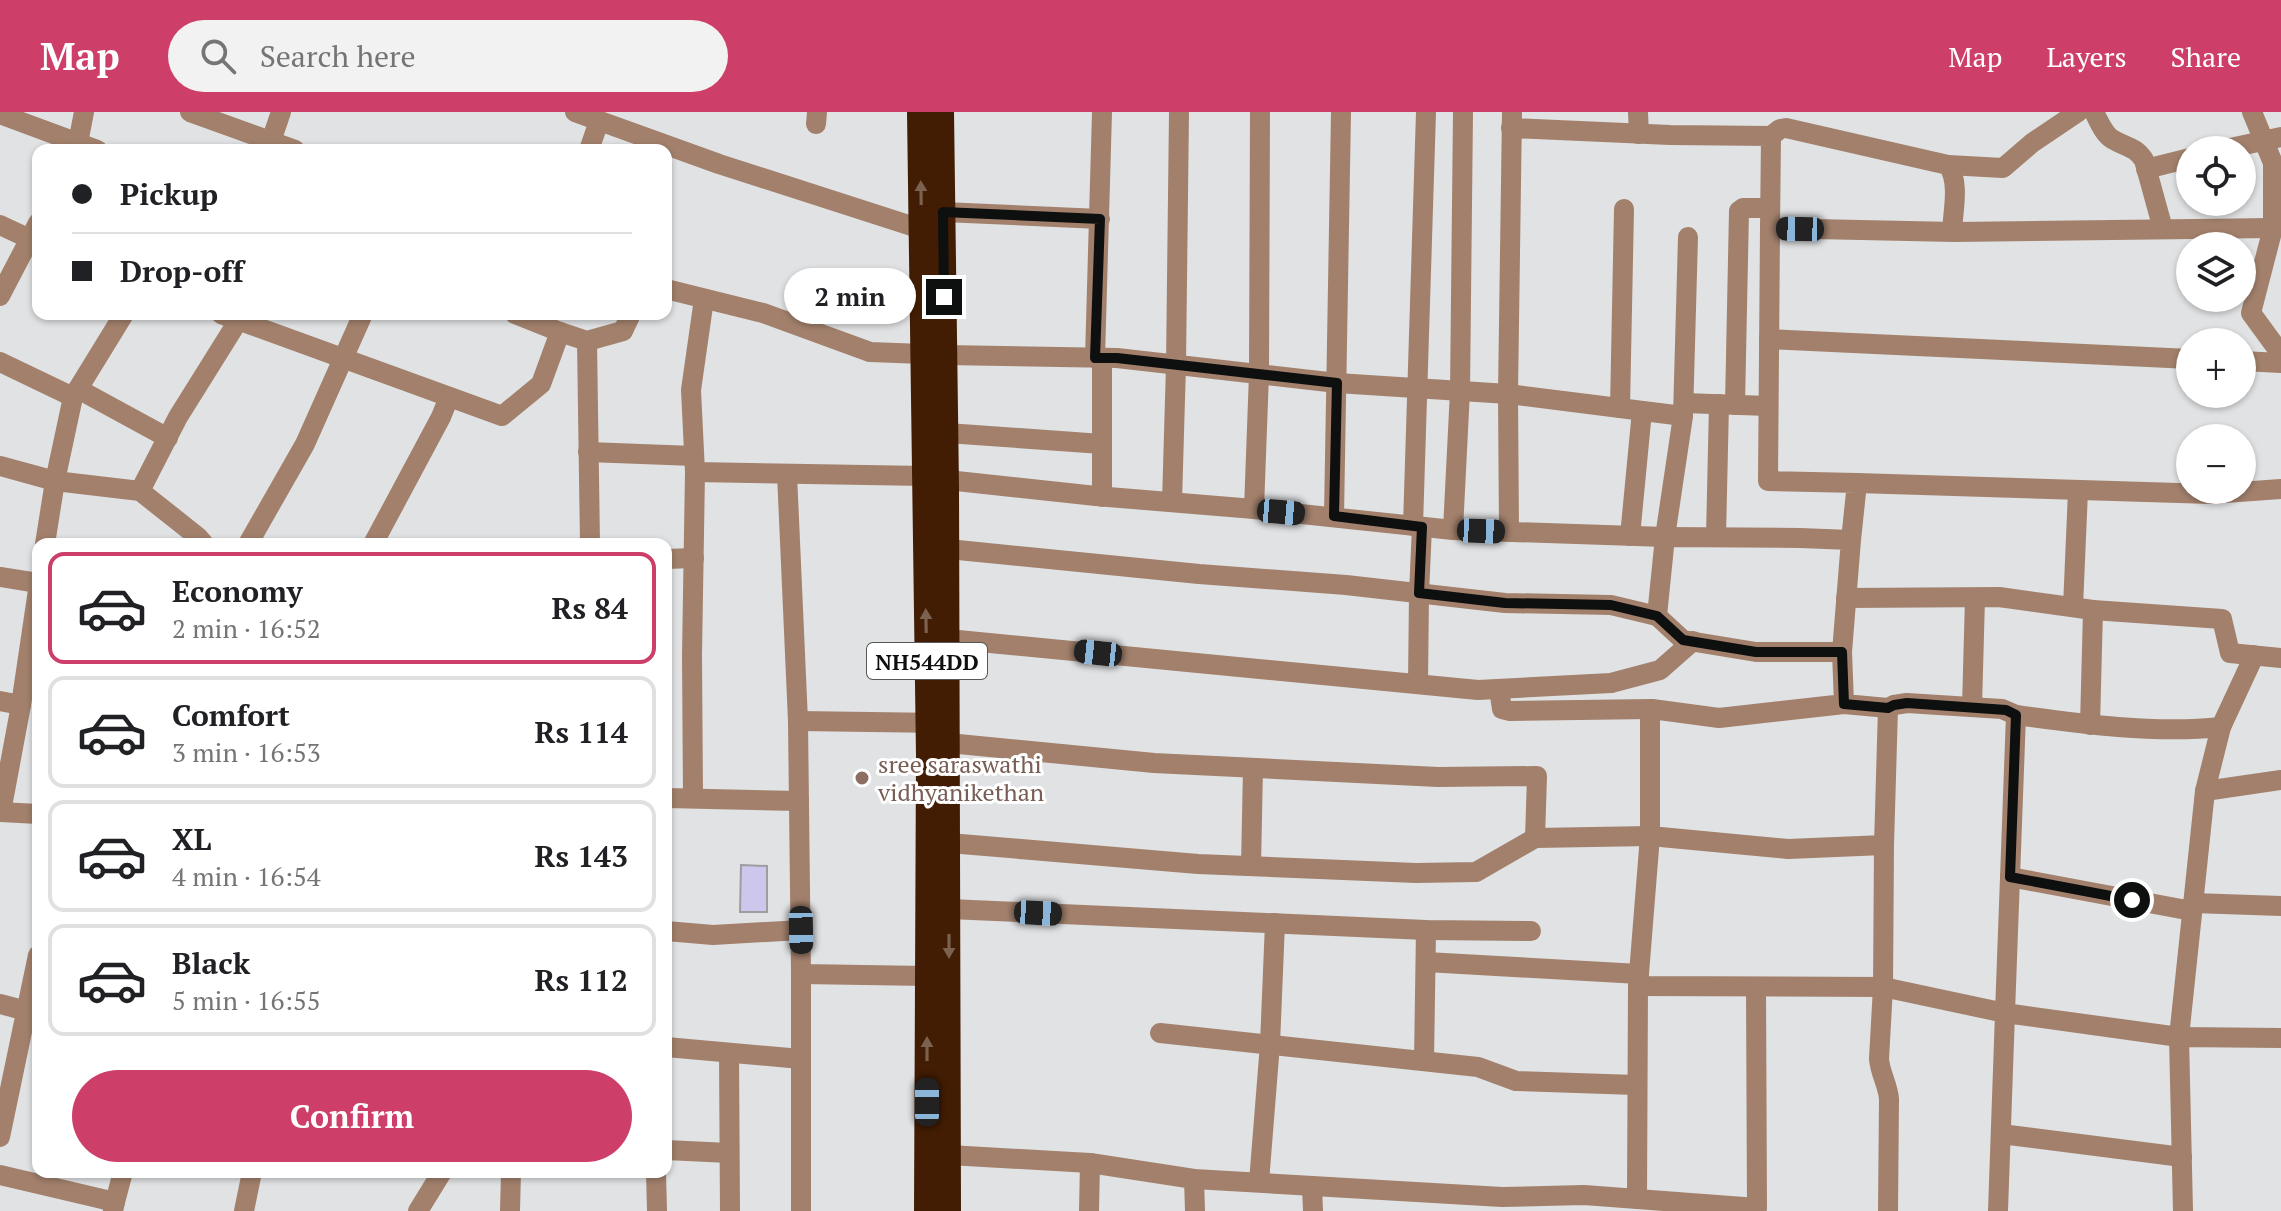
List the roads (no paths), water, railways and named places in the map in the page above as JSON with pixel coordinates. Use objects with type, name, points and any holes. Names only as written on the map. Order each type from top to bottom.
[{"type":"highway","name":"NH544DD","points":[[919,112],[921,229],[934,354],[947,433],[936,478],[948,549],[948,639],[927,976],[926,1211]]},
{"type":"highway","name":"NH544DD","points":[[942,112],[943,212],[934,354],[941,729],[949,843],[949,1211]]},
{"type":"street","points":[[83,144],[84,112]]},
{"type":"street","points":[[190,112],[265,144]]},
{"type":"street","points":[[271,144],[281,112]]},
{"type":"street","points":[[575,112],[663,144]]},
{"type":"street","points":[[1102,112],[1099,358],[1102,497]]},
{"type":"street","points":[[1172,502],[1179,112]]},
{"type":"street","points":[[1254,509],[1259,374],[1260,112]]},
{"type":"street","points":[[1334,516],[1341,112]]},
{"type":"street","points":[[1418,684],[1416,388],[1426,112]]},
{"type":"street","points":[[1453,530],[1460,391],[1463,112]]},
{"type":"street","points":[[1638,112],[1639,134]]},
{"type":"street","points":[[1509,532],[1511,120],[1639,134],[1775,126],[1948,165],[2003,168],[2032,143],[2078,112]]},
{"type":"street","points":[[2094,112],[2110,138],[2134,148],[2140,154],[2163,229]]},
{"type":"street","points":[[2252,112],[2272,138],[2273,228],[2251,313],[2274,328],[2281,354]]},
{"type":"street","points":[[0,114],[73,144]]},
{"type":"street","points":[[591,144],[599,121]]},
{"type":"street","points":[[1775,126],[1770,218],[1768,481],[2211,494],[2281,489]]},
{"type":"street","points":[[672,147],[921,229]]},
{"type":"street","points":[[2146,169],[2176,162]]},
{"type":"street","points":[[1948,165],[1953,172],[1954,184],[1952,231]]},
{"type":"street","points":[[1620,408],[1624,209]]},
{"type":"street","points":[[1716,537],[1739,210],[1770,218],[1952,231],[2273,228]]},
{"type":"street","points":[[943,212],[1100,219]]},
{"type":"street","points":[[0,225],[32,231]]},
{"type":"street","points":[[0,296],[32,235]]},
{"type":"street","points":[[1657,616],[1683,410],[1688,237]]},
{"type":"street","points":[[672,291],[763,313],[870,352],[1099,358],[1337,383],[1508,394],[1642,411],[1727,404],[1768,406]]},
{"type":"street","points":[[693,798],[695,464],[691,390],[704,299]]},
{"type":"street","points":[[46,538],[55,481],[76,393],[120,320]]},
{"type":"street","points":[[140,491],[178,417],[233,329],[231,320]]},
{"type":"street","points":[[241,320],[502,416],[541,384],[560,332]]},
{"type":"street","points":[[251,538],[305,444],[360,320]]},
{"type":"street","points":[[530,320],[587,341],[623,331],[628,320]]},
{"type":"street","points":[[1769,339],[2176,358]]},
{"type":"street","points":[[587,341],[590,538]]},
{"type":"street","points":[[0,362],[76,393],[168,438]]},
{"type":"street","points":[[2256,362],[2281,363]]},
{"type":"street","points":[[376,538],[449,397]]},
{"type":"street","points":[[1630,536],[1642,411]]},
{"type":"street","points":[[947,433],[1102,444]]},
{"type":"street","points":[[588,452],[787,474],[936,478],[1453,530],[1851,540]]},
{"type":"street","points":[[0,466],[55,481],[140,491],[194,538]]},
{"type":"street","points":[[787,474],[798,721],[801,1211]]},
{"type":"street","points":[[1844,704],[1842,652],[1857,483]]},
{"type":"street","points":[[2078,491],[2090,725]]},
{"type":"street","points":[[948,549],[1346,585],[1505,603],[1611,605],[1657,616],[1683,640],[1756,652],[1842,652]]},
{"type":"street","points":[[672,559],[694,558]]},
{"type":"street","points":[[0,577],[32,582]]},
{"type":"street","points":[[1846,598],[1999,597],[2083,608],[2222,619],[2230,653],[2281,658]]},
{"type":"street","points":[[1972,707],[1975,598]]},
{"type":"street","points":[[32,627],[1,804],[1,812],[32,814]]},
{"type":"street","points":[[948,639],[1478,690],[1611,683],[1660,670],[1693,641]]},
{"type":"street","points":[[2183,1211],[2179,1037],[2205,791],[2221,727],[2253,655]]},
{"type":"street","points":[[1499,689],[1501,705],[1505,710],[1652,709],[1719,718],[1844,704],[1888,708],[1907,703],[2002,709],[2016,715],[2090,725],[2221,727]]},
{"type":"street","points":[[1888,708],[1879,1059],[1889,1099],[1888,1211]]},
{"type":"street","points":[[1637,1199],[1638,980],[1650,836],[1652,709]]},
{"type":"street","points":[[1998,1211],[2016,715]]},
{"type":"street","points":[[798,721],[941,729],[1154,763],[1438,777],[1537,776],[1535,838]]},
{"type":"street","points":[[1251,866],[1253,768]]},
{"type":"street","points":[[2205,791],[2281,780]]},
{"type":"street","points":[[672,798],[799,801]]},
{"type":"street","points":[[949,843],[1198,864],[1416,873],[1476,872],[1535,838],[1650,836],[1788,849],[1884,845]]},
{"type":"street","points":[[2010,877],[2193,907],[2281,906]]},
{"type":"street","points":[[949,909],[1426,930],[1531,931]]},
{"type":"street","points":[[1259,1182],[1270,1044],[1275,923]]},
{"type":"street","points":[[672,932],[713,935],[801,930]]},
{"type":"street","points":[[1424,1061],[1426,930]]},
{"type":"street","points":[[1426,962],[1756,987],[1883,987],[2005,1013],[2179,1037],[2281,1038]]},
{"type":"street","points":[[801,974],[927,976]]},
{"type":"street","points":[[949,1155],[1090,1163],[1194,1179],[1557,1203],[1584,1195],[1757,1209],[1756,987]]},
{"type":"street","points":[[0,1004],[32,1013],[0,1137]]},
{"type":"street","points":[[1160,1033],[1488,1069],[1516,1081],[1636,1085]]},
{"type":"street","points":[[672,1048],[801,1059]]},
{"type":"street","points":[[729,1053],[730,1211]]},
{"type":"street","points":[[2001,1134],[2182,1157]]},
{"type":"street","points":[[672,1150],[729,1153]]},
{"type":"street","points":[[1089,1211],[1090,1163]]},
{"type":"street","points":[[0,1175],[114,1207],[121,1178]]},
{"type":"street","points":[[244,1211],[251,1178]]},
{"type":"street","points":[[418,1211],[438,1178]]},
{"type":"street","points":[[510,1211],[511,1178]]},
{"type":"street","points":[[656,1178],[657,1211]]},
{"type":"street","points":[[1194,1179],[1195,1211]]},
{"type":"street","points":[[1312,1186],[1313,1211]]},
{"type":"place","name":"sree saraswathi vidhyanikethan","points":[[862,778]]}]
